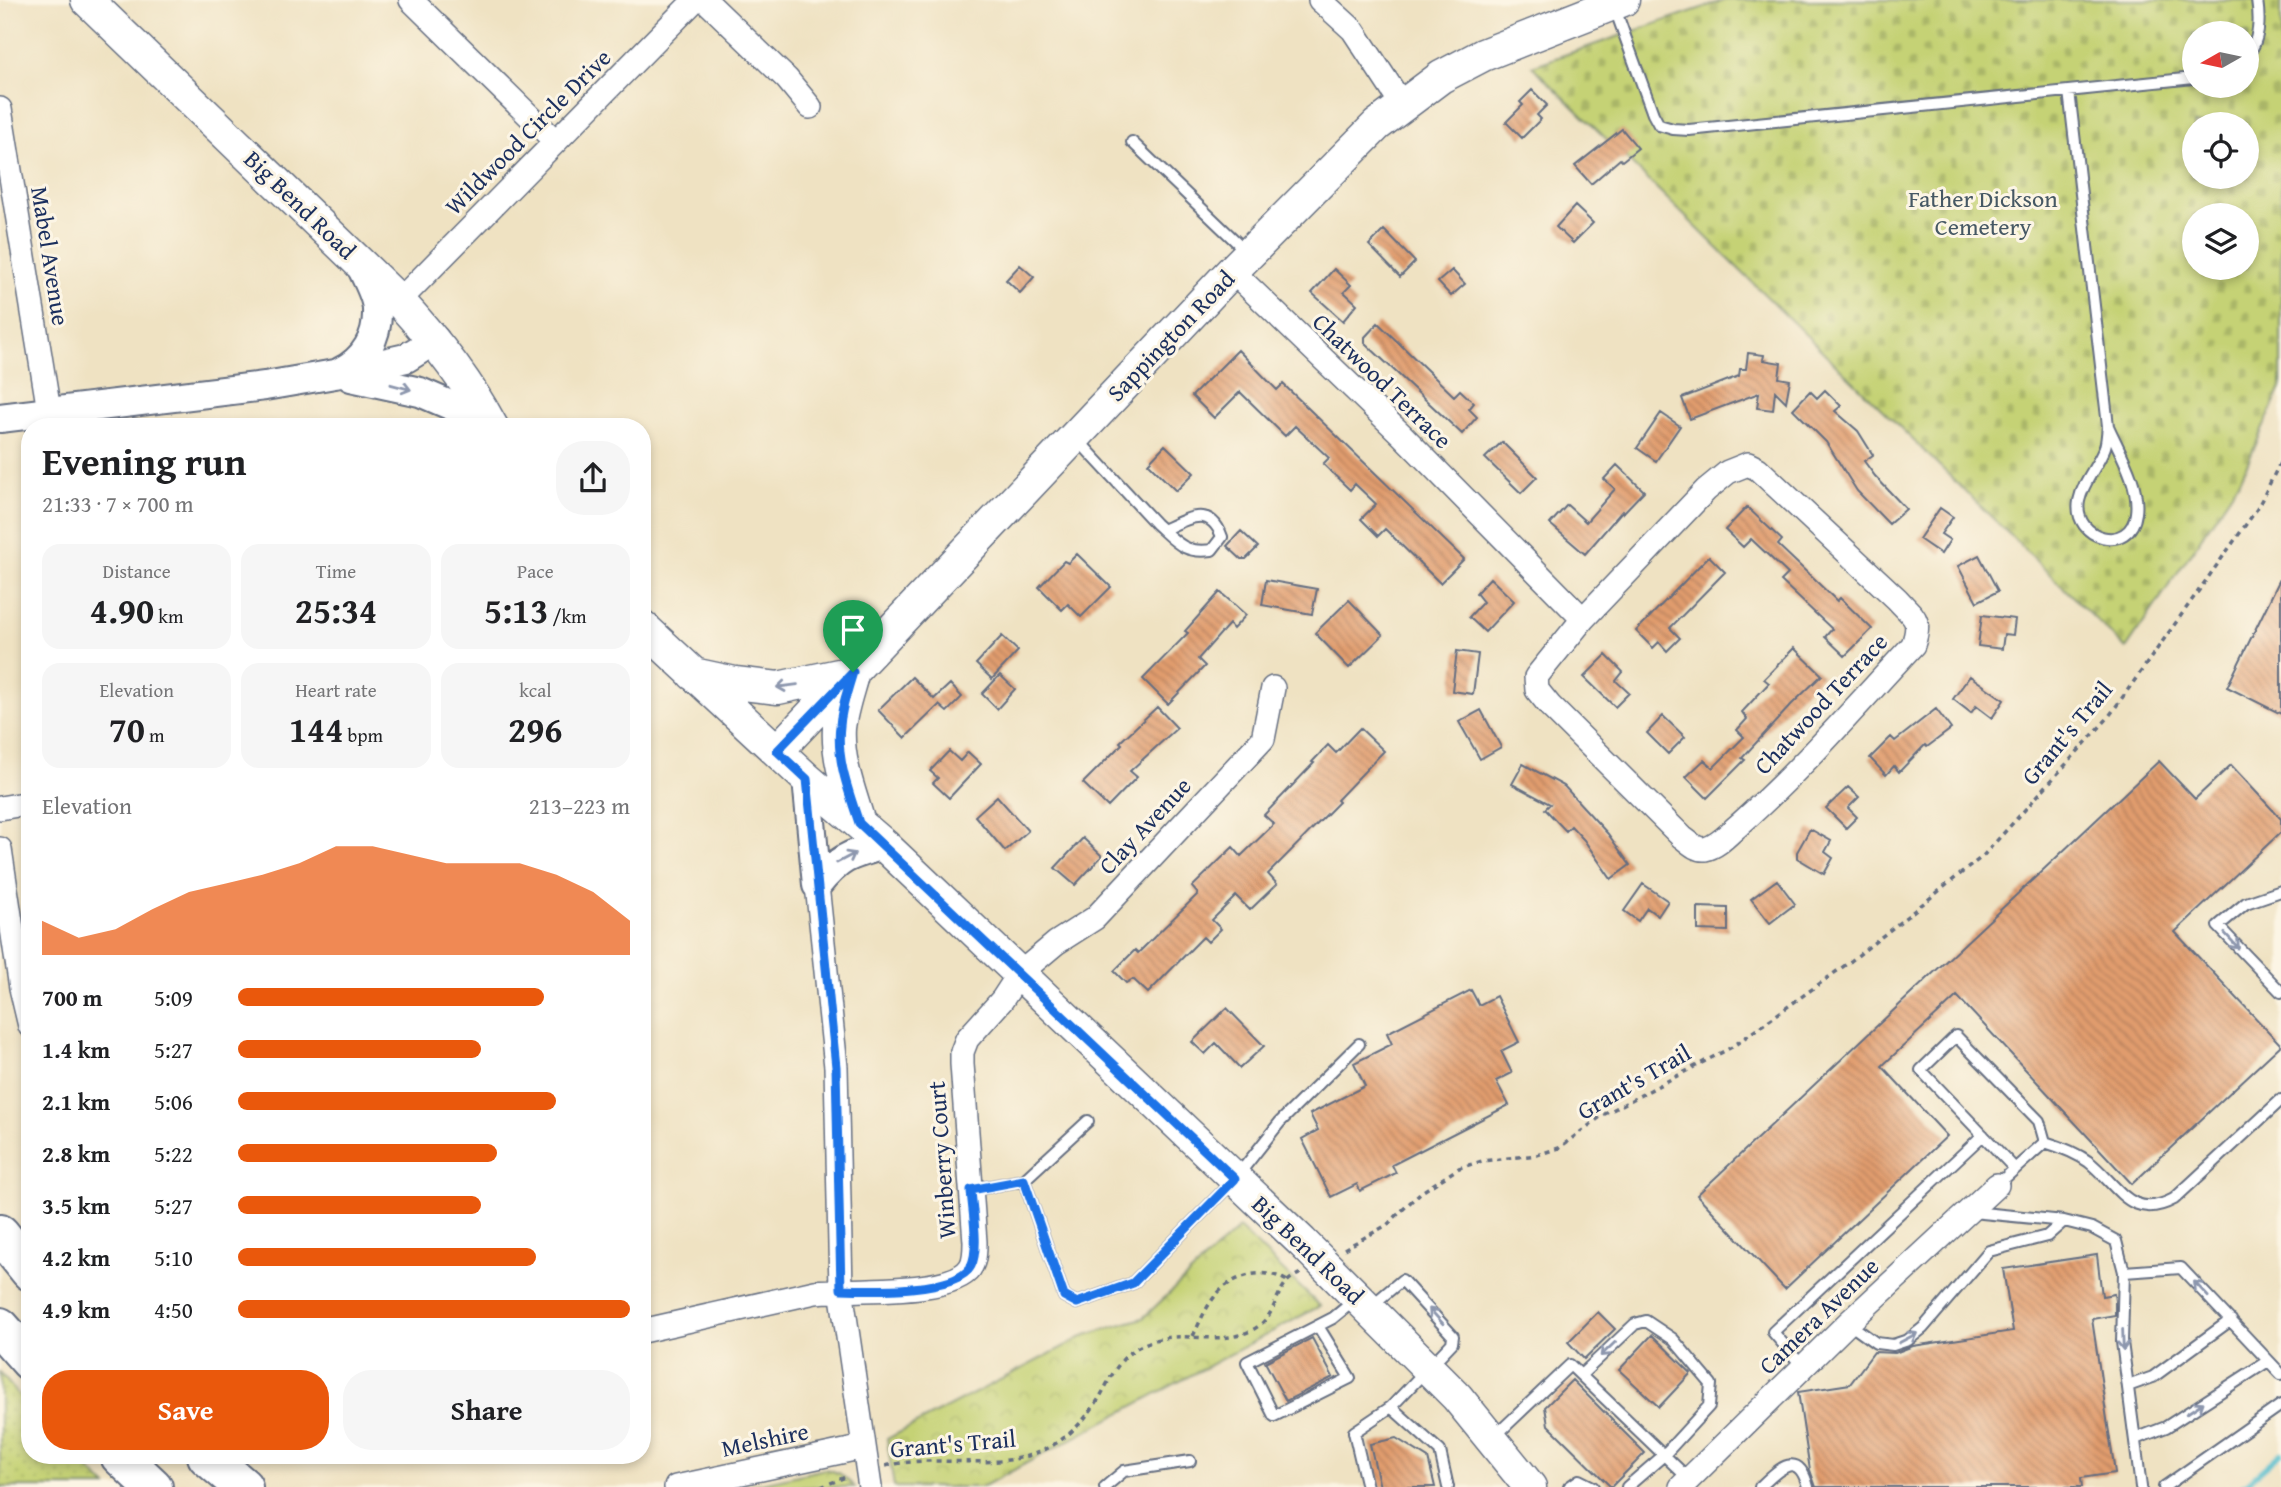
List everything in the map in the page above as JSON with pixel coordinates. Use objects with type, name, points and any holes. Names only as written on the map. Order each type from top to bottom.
[{"type":"highway","points":[[0,1234],[21,1260]]},
{"type":"highway","points":[[0,1326],[21,1350]]},
{"type":"highway","points":[[129,1464],[153,1487]]},
{"type":"highway","points":[[216,1464],[243,1487]]},
{"type":"main road","name":"Big Bend Road","points":[[87,0],[398,301],[435,341],[487,418]]},
{"type":"main road","name":"Sappington Road","points":[[777,751],[1241,263],[1377,125],[1441,78],[1483,55],[1606,3]]},
{"type":"main road","name":"Big Bend Road","points":[[651,635],[807,779],[884,845],[1321,1262],[1457,1397],[1530,1487]]},
{"type":"main road","points":[[692,674],[778,688],[853,672],[842,710],[839,742],[844,774],[859,823]]},
{"type":"street","points":[[411,0],[555,141]]},
{"type":"street","name":"Wildwood Circle Drive","points":[[398,301],[695,0]]},
{"type":"street","points":[[705,0],[787,79],[810,107]]},
{"type":"street","points":[[1320,0],[1353,30],[1403,106]]},
{"type":"street","name":"Mabel Avenue","points":[[0,109],[49,411]]},
{"type":"street","points":[[335,374],[353,366],[367,351],[374,335],[378,308],[360,263]]},
{"type":"street","name":"Chatwood Terrace","points":[[1241,263],[1402,435],[1583,619]]},
{"type":"street","points":[[0,418],[265,386],[335,374],[406,358],[435,341]]},
{"type":"street","points":[[335,374],[421,392],[478,418]]},
{"type":"street","name":"Chatwood Terrace","points":[[1748,464],[1758,469],[1897,599],[1915,619],[1919,628],[1913,645],[1809,756],[1758,808],[1717,844],[1703,849],[1695,848],[1682,837],[1550,706],[1538,690],[1536,677],[1583,619],[1706,490],[1728,472],[1748,464]]},
{"type":"street","name":"Clay Avenue","points":[[1018,974],[1056,943],[1095,918],[1263,739],[1273,688]]},
{"type":"street","points":[[807,779],[836,1067],[841,1289],[868,1479]]},
{"type":"street","points":[[0,808],[21,804]]},
{"type":"street","points":[[817,885],[834,865],[849,855],[884,845]]},
{"type":"street","points":[[0,849],[21,988]]},
{"type":"street","name":"Winberry Court","points":[[651,1329],[815,1292],[944,1284],[964,1274],[971,1267],[974,1256],[962,1052],[967,1039],[1002,1000],[1018,974]]},
{"type":"street","name":"Camera Avenue","points":[[1685,1483],[1848,1323],[1997,1185]]},
{"type":"street","name":"Melshire","points":[[677,1487],[744,1479],[864,1447]]},
{"type":"lane","points":[[2257,0],[2258,21]]},
{"type":"lane","points":[[1606,3],[1653,114],[1659,125],[1673,130],[2182,79]]},
{"type":"lane","points":[[2069,91],[2108,426],[2135,494],[2136,513],[2131,528],[2122,536],[2108,540],[2087,530],[2080,518],[2079,502],[2090,472],[2105,446],[2108,426]]},
{"type":"lane","points":[[1132,142],[1241,263]]},
{"type":"lane","points":[[1076,437],[1163,530],[1180,546],[1196,552],[1212,550],[1222,537],[1217,524],[1208,517],[1190,518],[1163,530]]},
{"type":"lane","points":[[2281,891],[2246,903],[2218,926],[2281,992]]},
{"type":"lane","points":[[2015,1169],[1921,1070],[1956,1036],[2039,1121],[2045,1142]]},
{"type":"lane","points":[[1024,1180],[1064,1296],[1077,1303],[1133,1283],[1235,1179],[1280,1122],[1359,1044]]},
{"type":"lane","points":[[2045,1142],[2067,1149],[2090,1163],[2126,1198],[2142,1207],[2161,1206],[2174,1199],[2281,1100]]},
{"type":"lane","points":[[971,1190],[1024,1180],[1088,1121]]},
{"type":"lane","points":[[1803,1367],[1773,1332],[1983,1135]]},
{"type":"lane","points":[[1997,1185],[2045,1142]]},
{"type":"lane","points":[[1969,1212],[2064,1221],[2092,1228],[2116,1241],[2124,1272],[2122,1342],[2141,1487]]},
{"type":"lane","points":[[1848,1323],[1876,1343],[1893,1345],[1908,1340],[1923,1328],[1989,1251],[2047,1236],[2064,1221]]},
{"type":"lane","points":[[2124,1272],[2182,1268],[2281,1374]]},
{"type":"lane","points":[[1318,1326],[1350,1378],[1274,1416],[1247,1362],[1333,1318],[1363,1304],[1398,1281],[1405,1282],[1453,1336],[1452,1343],[1391,1407],[1354,1432],[1367,1487]]},
{"type":"lane","points":[[2128,1386],[2153,1377],[2231,1320]]},
{"type":"lane","points":[[1581,1375],[1635,1324],[1646,1321],[1673,1339],[1710,1384],[1709,1406],[1664,1455],[1627,1487]]},
{"type":"lane","points":[[2135,1439],[2166,1427],[2268,1360]]},
{"type":"lane","points":[[1491,1440],[1570,1365],[1664,1455],[1685,1483]]},
{"type":"lane","points":[[2164,1487],[2281,1405]]},
{"type":"lane","points":[[1391,1407],[1440,1451],[1448,1487]]},
{"type":"lane","points":[[1105,1487],[1124,1471],[1190,1461]]},
{"type":"lane","points":[[1760,1487],[1780,1468],[1789,1464],[1803,1472],[1808,1487]]},
{"type":"lane","points":[[1569,1487],[1578,1480],[1593,1487]]},
{"type":"path","name":"Grant's Trail","points":[[821,1487],[868,1479],[913,1461],[1003,1461],[1039,1452],[1064,1438],[1082,1422],[1128,1354],[1141,1346],[1177,1335],[1213,1338],[1237,1336],[1255,1328],[1271,1315],[1287,1282],[1375,1234],[1420,1193],[1459,1168],[1482,1161],[1536,1155],[1559,1148],[1603,1115],[1732,1047],[1851,961],[1983,856],[2107,719],[2257,509],[2281,461]]},
{"type":"path","points":[[1193,1336],[1207,1308],[1222,1289],[1245,1276],[1264,1272],[1277,1274],[1287,1282]]},
{"type":"green space","name":"Father Dickson Cemetery","points":[[1725,0],[2281,0],[2281,388],[2240,480],[2126,649],[1532,66]]},
{"type":"green space","points":[[1239,1228],[1320,1306],[982,1487],[894,1487],[887,1439],[1086,1335],[1143,1318]]},
{"type":"green space","points":[[0,1373],[21,1398],[21,1464],[84,1464],[107,1487],[0,1487]]},
{"type":"green space","points":[[825,1469],[839,1473],[855,1487],[745,1487]]},
{"type":"building","points":[[1532,90],[1547,105],[1537,115],[1541,119],[1522,138],[1506,122],[1523,105],[1520,102]]},
{"type":"building","points":[[1622,129],[1638,148],[1622,161],[1620,159],[1591,184],[1575,166]]},
{"type":"building","points":[[1575,206],[1593,223],[1573,243],[1556,227]]},
{"type":"building","points":[[1384,230],[1415,262],[1400,277],[1369,245]]},
{"type":"building","points":[[1020,265],[1034,277],[1020,293],[1006,280]]},
{"type":"building","points":[[1334,269],[1351,285],[1344,292],[1357,304],[1343,321],[1312,293]]},
{"type":"building","points":[[1452,270],[1465,284],[1451,296],[1438,282]]},
{"type":"building","points":[[1378,323],[1454,396],[1460,390],[1474,403],[1469,409],[1477,417],[1462,434],[1365,343],[1365,337]]},
{"type":"building","points":[[1238,350],[1277,390],[1283,384],[1464,559],[1440,583],[1385,529],[1378,536],[1361,519],[1376,504],[1355,484],[1350,490],[1323,464],[1329,458],[1295,426],[1285,436],[1240,392],[1214,418],[1192,396]]},
{"type":"building","points":[[1748,353],[1764,355],[1763,360],[1781,363],[1779,378],[1790,380],[1786,402],[1775,391],[1773,410],[1757,408],[1759,393],[1690,419],[1682,398],[1739,376],[1740,369],[1746,369]]},
{"type":"building","points":[[1825,390],[1841,406],[1835,411],[1858,431],[1873,455],[1864,461],[1906,509],[1889,524],[1857,491],[1826,442],[1793,409],[1810,391],[1817,398]]},
{"type":"building","points":[[1661,413],[1680,426],[1656,461],[1637,448]]},
{"type":"building","points":[[1502,442],[1537,477],[1521,493],[1485,458]]},
{"type":"building","points":[[1165,445],[1194,473],[1176,491],[1148,463]]},
{"type":"building","points":[[1617,465],[1644,491],[1623,513],[1622,511],[1585,554],[1550,524],[1567,505],[1586,522],[1615,489],[1604,479]]},
{"type":"building","points":[[1747,507],[1782,540],[1778,545],[1837,601],[1840,598],[1872,629],[1845,656],[1825,637],[1832,629],[1781,581],[1788,574],[1751,539],[1743,547],[1725,530]]},
{"type":"building","points":[[1940,508],[1953,517],[1941,534],[1950,540],[1941,554],[1919,539]]},
{"type":"building","points":[[1241,531],[1258,547],[1246,559],[1241,559],[1227,546]]},
{"type":"building","points":[[1077,554],[1111,587],[1081,617],[1068,604],[1062,610],[1039,587],[1064,561],[1068,563]]},
{"type":"building","points":[[1979,555],[1998,591],[1977,602],[1958,566]]},
{"type":"building","points":[[1709,556],[1725,572],[1670,628],[1680,638],[1667,651],[1659,642],[1653,648],[1636,631]]},
{"type":"building","points":[[2281,577],[2281,714],[2227,687]]},
{"type":"building","points":[[1490,578],[1514,601],[1485,632],[1469,617],[1483,602],[1476,593]]},
{"type":"building","points":[[1266,580],[1317,589],[1312,614],[1262,605]]},
{"type":"building","points":[[1220,592],[1246,615],[1233,629],[1229,624],[1198,659],[1205,666],[1168,704],[1143,679],[1188,633],[1185,631]]},
{"type":"building","points":[[1349,600],[1383,635],[1349,668],[1315,633]]},
{"type":"building","points":[[1982,615],[2015,619],[2013,635],[2004,634],[2002,649],[1978,646]]},
{"type":"building","points":[[1002,636],[1018,651],[992,679],[976,664]]},
{"type":"building","points":[[1794,648],[1822,675],[1791,705],[1742,758],[1745,760],[1707,798],[1686,777],[1704,760],[1713,768],[1744,737],[1737,730],[1747,719],[1742,712],[1769,683],[1764,679]]},
{"type":"building","points":[[1457,651],[1478,654],[1473,694],[1452,691]]},
{"type":"building","points":[[1606,655],[1623,672],[1616,681],[1629,693],[1615,707],[1584,677]]},
{"type":"building","points":[[1000,675],[1015,689],[997,709],[982,694]]},
{"type":"building","points":[[1970,676],[2004,700],[1992,718],[1976,706],[1971,713],[1953,699]]},
{"type":"building","points":[[912,677],[934,699],[950,684],[962,697],[947,712],[939,705],[905,738],[878,710]]},
{"type":"building","points":[[1157,707],[1177,728],[1130,771],[1137,777],[1108,807],[1083,783]]},
{"type":"building","points":[[1936,709],[1951,729],[1927,747],[1925,745],[1899,772],[1894,766],[1886,775],[1870,758],[1891,737],[1895,741]]},
{"type":"building","points":[[1481,710],[1501,747],[1480,759],[1459,722]]},
{"type":"building","points":[[1663,716],[1685,737],[1668,754],[1647,733]]},
{"type":"building","points":[[1360,728],[1384,751],[1337,800],[1339,802],[1268,874],[1277,884],[1250,910],[1236,896],[1212,920],[1221,929],[1208,942],[1203,937],[1148,993],[1133,979],[1126,983],[1114,971],[1135,950],[1138,953],[1198,894],[1192,887],[1233,847],[1241,856],[1274,824],[1264,815],[1328,745],[1336,753]]},
{"type":"building","points":[[949,751],[960,761],[968,752],[981,764],[949,798],[933,783],[938,778],[930,771]]},
{"type":"building","points":[[2159,761],[2195,799],[2231,765],[2281,819],[2281,832],[2175,932],[2281,1045],[2132,1184],[1957,996],[1882,1066],[1947,1136],[1785,1289],[1697,1195]]},
{"type":"building","points":[[1523,764],[1564,786],[1608,834],[1630,865],[1611,879],[1571,826],[1566,831],[1545,809],[1550,804],[1512,784]]},
{"type":"building","points":[[1848,787],[1859,797],[1848,808],[1857,817],[1846,828],[1826,808]]},
{"type":"building","points":[[997,796],[1028,831],[1005,851],[975,816]]},
{"type":"building","points":[[1810,829],[1831,841],[1825,852],[1833,858],[1824,874],[1797,858],[1797,852]]},
{"type":"building","points":[[1083,838],[1102,856],[1075,885],[1055,868]]},
{"type":"building","points":[[1777,880],[1795,904],[1770,923],[1751,899]]},
{"type":"building","points":[[1643,884],[1668,901],[1658,916],[1647,908],[1638,921],[1624,911]]},
{"type":"building","points":[[1698,907],[1728,908],[1728,931],[1698,930]]},
{"type":"building","points":[[1471,990],[1479,1005],[1496,996],[1519,1042],[1501,1051],[1512,1073],[1496,1081],[1509,1105],[1392,1165],[1396,1173],[1360,1191],[1357,1184],[1331,1197],[1302,1139],[1318,1130],[1310,1114],[1365,1086],[1354,1063],[1392,1044],[1387,1033]]},
{"type":"building","points":[[1227,1008],[1264,1046],[1240,1068],[1216,1043],[1205,1054],[1192,1042]]},
{"type":"building","points":[[2097,1255],[2102,1296],[2114,1294],[2115,1301],[2115,1315],[2092,1319],[2115,1473],[2081,1478],[2082,1487],[1816,1487],[1810,1470],[1798,1392],[1850,1384],[1874,1352],[1895,1353],[1913,1346],[2013,1331],[2003,1269]]},
{"type":"building","points":[[1598,1312],[1615,1329],[1584,1359],[1568,1342]]},
{"type":"building","points":[[1652,1335],[1691,1373],[1659,1407],[1619,1370]]},
{"type":"building","points":[[1312,1338],[1333,1377],[1286,1401],[1265,1362]]},
{"type":"building","points":[[1572,1380],[1645,1453],[1611,1487],[1548,1425],[1545,1407]]},
{"type":"building","points":[[1396,1438],[1428,1458],[1435,1487],[1380,1487],[1370,1444]]},
{"type":"waterway","points":[[2242,1487],[2281,1453]]},
{"type":"route","points":[[853,672],[842,710],[839,742],[844,774],[859,823],[1235,1179],[1133,1283],[1077,1303],[1064,1296],[1024,1180],[971,1190],[974,1256],[971,1267],[956,1280],[944,1284],[871,1290],[841,1289],[836,1067],[807,779],[777,751],[853,672]]}]
